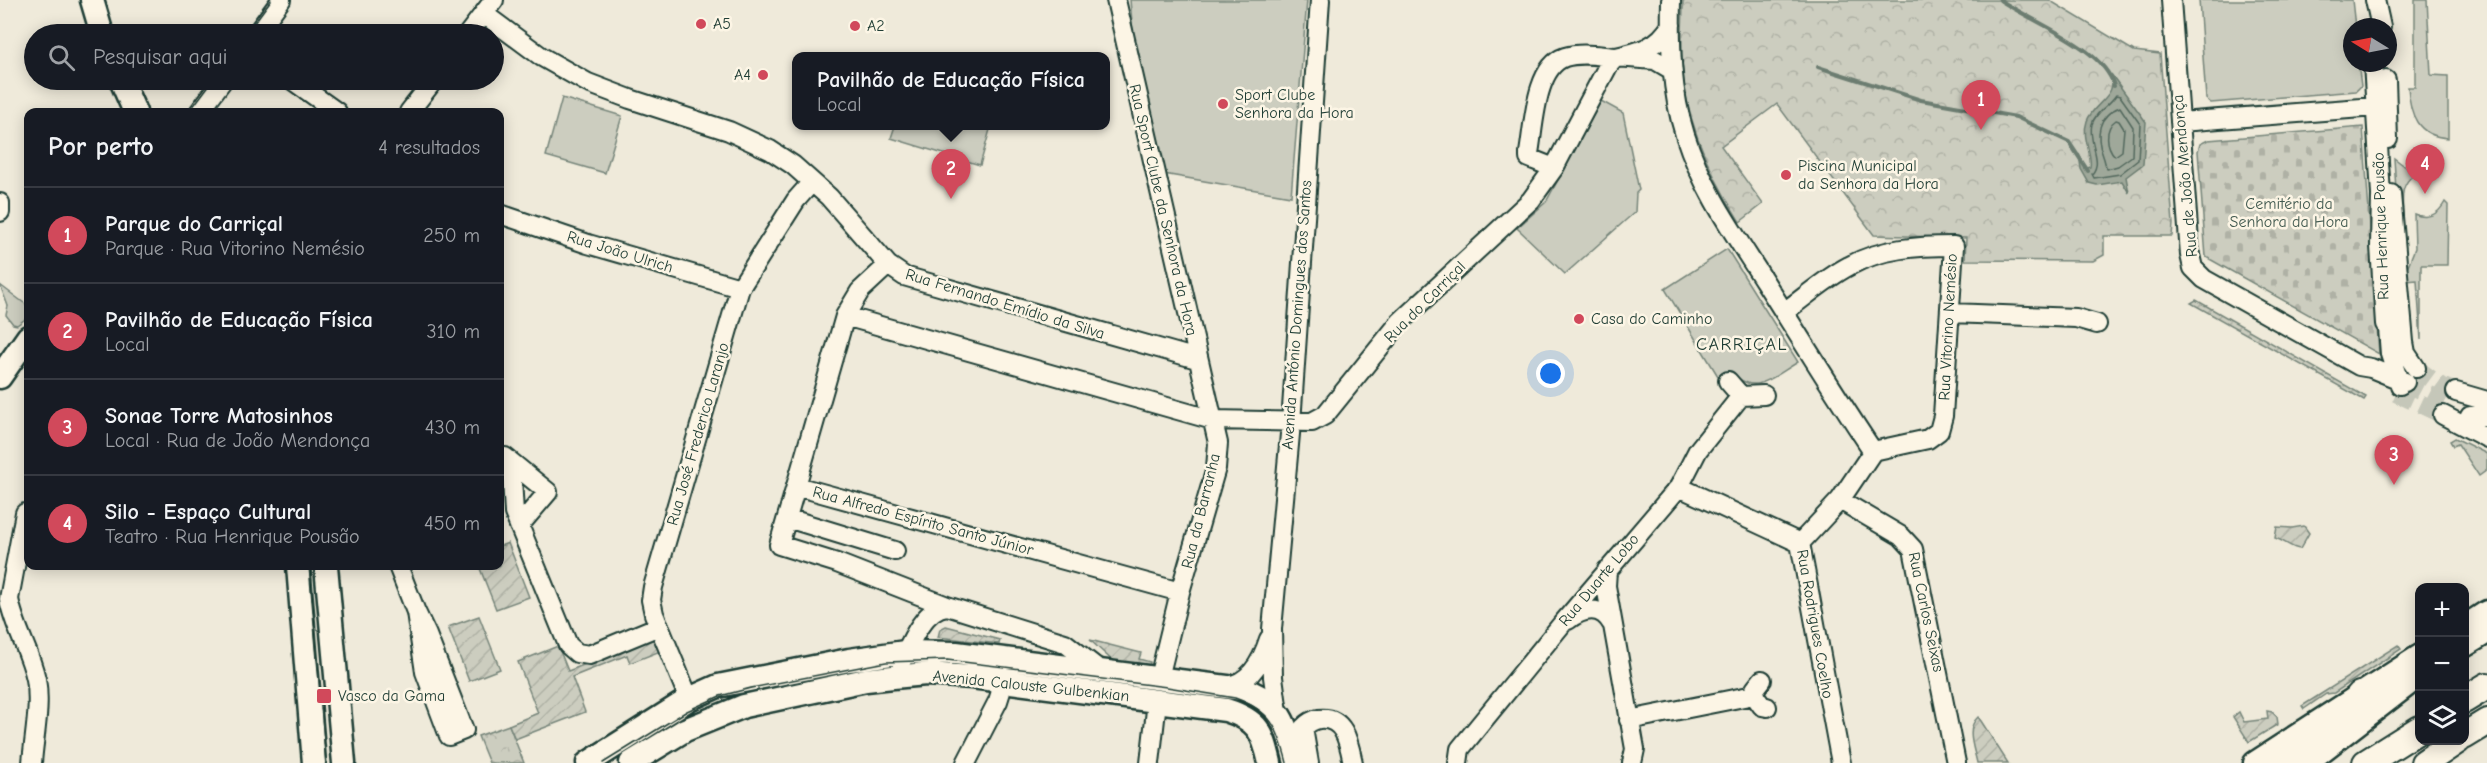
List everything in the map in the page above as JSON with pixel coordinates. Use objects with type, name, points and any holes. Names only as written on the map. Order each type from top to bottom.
[{"type":"highway","points":[[2469,697],[2487,686]]},
{"type":"highway","points":[[2284,763],[2337,723],[2360,695]]},
{"type":"highway","points":[[2469,733],[2487,722]]},
{"type":"highway","points":[[2366,763],[2415,732]]},
{"type":"highway","points":[[2424,763],[2452,745]]},
{"type":"main road","points":[[92,0],[99,24]]},
{"type":"main road","points":[[125,90],[132,108]]},
{"type":"main road","points":[[0,377],[24,343]]},
{"type":"main road","points":[[298,570],[314,763]]},
{"type":"main road","points":[[327,570],[344,763]]},
{"type":"main road","points":[[2469,624],[2487,612]]},
{"type":"main road","points":[[2469,643],[2487,632]]},
{"type":"main road","name":"Avenida Calouste Gulbenkian","points":[[588,763],[689,699],[711,689],[734,682],[849,660],[905,652],[956,653],[1244,689],[1278,712],[1286,727],[1296,763]]},
{"type":"main road","points":[[2255,763],[2415,659]]},
{"type":"main road","name":"Avenida Calouste Gulbenkian","points":[[631,763],[685,730],[744,706],[866,680],[904,676],[942,675],[1004,681],[1226,710],[1247,718],[1260,731]]},
{"type":"main road","points":[[2306,763],[2415,679]]},
{"type":"main road","points":[[1260,731],[1270,763]]},
{"type":"street","points":[[263,24],[281,0]]},
{"type":"street","name":"Rua Sport Clube da Senhora da Hora","points":[[1116,0],[1197,359],[1213,420]]},
{"type":"street","name":"Avenida António Domingues dos Santos","points":[[1278,712],[1273,677],[1272,629],[1291,423],[1320,0]]},
{"type":"street","points":[[1671,0],[1672,70],[1684,132],[1699,172],[1710,195],[1873,451]]},
{"type":"street","name":"Rua de João Mendonça","points":[[2171,0],[2190,255],[2193,268],[2204,279],[2365,367],[2403,382]]},
{"type":"street","points":[[2370,0],[2371,18]]},
{"type":"street","points":[[2375,0],[2379,18]]},
{"type":"street","points":[[476,24],[489,7]]},
{"type":"street","name":"Rua Fernando Emídio da Silva","points":[[489,7],[542,57],[567,72],[630,99],[753,141],[793,165],[829,197],[888,265],[913,280],[1197,359]]},
{"type":"street","points":[[1616,57],[1647,49],[1662,38],[1671,25]]},
{"type":"street","points":[[1554,168],[1533,161],[1529,158],[1529,153],[1544,77],[1557,61],[1576,55],[1655,60],[1672,70]]},
{"type":"street","name":"Rua do Carriçal","points":[[1291,423],[1312,422],[1325,415],[1401,321],[1531,200],[1554,168],[1608,66],[1616,57]]},
{"type":"street","name":"Rua Henrique Pousão","points":[[2373,72],[2381,195],[2380,246],[2385,324],[2388,328],[2390,354],[2403,382]]},
{"type":"street","name":"Rua Henrique Pousão","points":[[2385,72],[2390,183],[2406,352],[2403,382]]},
{"type":"street","points":[[202,108],[216,90]]},
{"type":"street","points":[[306,90],[331,108]]},
{"type":"street","points":[[412,108],[426,90]]},
{"type":"street","points":[[2180,122],[2375,107]]},
{"type":"street","name":"Rua José Frederico Laranjo","points":[[689,699],[659,626],[651,600],[653,587],[740,288],[796,200],[812,182]]},
{"type":"street","points":[[0,203],[0,212]]},
{"type":"street","name":"Rua João Ulrich","points":[[504,215],[599,247],[740,288]]},
{"type":"street","name":"Rua Vitorino Nemésio","points":[[1784,312],[1849,266],[1874,255],[1927,246],[1954,246],[1943,416],[1939,431],[1928,439],[1873,451]]},
{"type":"street","name":"Rua Alfredo Espírito Santo Júnior","points":[[888,265],[860,291],[845,316],[796,486],[1180,592]]},
{"type":"street","points":[[1951,313],[2076,318],[2097,324]]},
{"type":"street","points":[[845,316],[1213,420],[1291,423]]},
{"type":"street","points":[[2365,367],[2382,363],[2390,354]]},
{"type":"street","points":[[1728,381],[1741,396],[1764,394]]},
{"type":"street","name":"Rua Duarte Lobo","points":[[1458,763],[1460,749],[1607,570],[1679,487],[1698,450],[1741,396]]},
{"type":"street","points":[[2449,404],[2487,401]]},
{"type":"street","points":[[2449,404],[2478,416],[2487,424]]},
{"type":"street","points":[[2449,404],[2487,438]]},
{"type":"street","name":"Rua da Barranha","points":[[1159,678],[1168,637],[1218,456],[1213,420]]},
{"type":"street","name":"Rua Rodrigues Coelho","points":[[1841,763],[1800,543],[1840,500],[1873,451]]},
{"type":"street","points":[[504,456],[548,492],[519,526]]},
{"type":"street","points":[[504,467],[514,482],[513,505],[519,526],[565,640],[577,653],[589,654],[659,626]]},
{"type":"street","points":[[796,486],[787,518],[895,551]]},
{"type":"street","points":[[1679,487],[1800,543]]},
{"type":"street","name":"Rua Carlos Seixas","points":[[1840,500],[1901,536],[1913,549],[1956,763]]},
{"type":"street","points":[[24,518],[9,599],[12,614],[32,663],[36,682],[37,705],[32,763]]},
{"type":"street","name":"Avenida Calouste Gulbenkian","points":[[787,518],[779,545],[837,563],[947,606],[1065,643],[1101,671]]},
{"type":"street","points":[[400,570],[464,730],[449,736],[424,672],[416,612]]},
{"type":"street","points":[[1607,570],[1606,586],[1635,749],[1632,763]]},
{"type":"street","points":[[904,676],[900,670],[905,652],[930,613],[947,606]]},
{"type":"street","points":[[1562,624],[1578,613],[1592,610],[1603,613],[1612,624]]},
{"type":"street","points":[[1260,731],[1255,712],[1256,695],[1272,629]]},
{"type":"street","name":"Avenida António Domingues dos Santos","points":[[1226,686],[1241,683],[1251,674],[1265,651],[1272,629]]},
{"type":"street","points":[[966,763],[998,701],[1004,681]]},
{"type":"street","points":[[1629,720],[1761,694]]},
{"type":"street","points":[[1150,763],[1157,701]]},
{"type":"street","points":[[1309,763],[1303,728],[1310,722],[1325,719],[1335,721],[1345,732],[1353,763]]},
{"type":"green space","name":"Sport Clube Senhora da Hora","points":[[1130,0],[1307,0],[1291,196],[1164,174],[1133,33]]},
{"type":"green space","points":[[1683,0],[2049,0],[2134,51],[2160,54],[2172,236],[2104,236],[2104,255],[2093,261],[1965,260],[1966,238],[1874,235],[1777,104],[1721,146],[1763,204],[1740,222],[1718,184],[1693,125],[1682,61]]},
{"type":"green space","points":[[2199,0],[2352,0],[2354,18],[2343,18],[2343,72],[2359,72],[2361,86],[2356,91],[2211,103],[2206,99]]},
{"type":"green space","points":[[2415,0],[2427,0],[2431,75],[2448,76],[2448,138],[2429,133],[2422,128],[2413,115],[2408,87],[2415,87]]},
{"type":"green space","points":[[562,98],[622,116],[605,173],[546,156]]},
{"type":"green space","points":[[1601,101],[1623,113],[1639,190],[1636,193],[1635,212],[1565,274],[1517,228],[1546,202]]},
{"type":"green space","name":"Cemitério da Senhora da Hora","points":[[2363,127],[2379,354],[2206,257],[2198,151],[2200,144],[2208,140]]},
{"type":"green space","points":[[893,130],[990,130],[980,165],[891,138]]},
{"type":"green space","points":[[2394,158],[2415,174],[2404,188],[2403,221],[2399,238]]},
{"type":"green space","points":[[2445,202],[2448,205],[2447,265],[2421,265],[2421,340],[2417,280],[2406,281],[2405,273],[2415,248],[2414,214],[2432,215]]},
{"type":"green space","points":[[1727,249],[1798,362],[1772,378],[1756,384],[1740,380],[1732,372],[1721,381],[1665,289]]},
{"type":"green space","points":[[0,285],[24,303],[24,320],[17,325],[13,324],[6,315],[8,306]]},
{"type":"green space","points":[[2196,300],[2366,397],[2364,400],[2191,303]]},
{"type":"green space","points":[[2455,438],[2487,454],[2487,470],[2479,476],[2458,444],[2453,446],[2450,441]]},
{"type":"green space","points":[[2304,526],[2309,533],[2300,549],[2275,538],[2277,527]]},
{"type":"green space","points":[[508,543],[529,597],[496,609],[481,570],[504,570],[504,544]]},
{"type":"green space","points":[[479,616],[500,669],[469,681],[448,627]]},
{"type":"green space","points":[[946,626],[1000,640],[999,644],[938,637],[940,629]]},
{"type":"green space","points":[[653,638],[660,648],[658,652],[630,663],[627,655],[572,677],[585,712],[515,739],[509,725],[538,713],[518,662],[558,646],[568,671]]},
{"type":"green space","points":[[1090,640],[1141,653],[1139,659],[1150,662],[1149,668],[1116,664]]},
{"type":"green space","points":[[2398,645],[2401,649],[2334,693],[2326,694],[2304,709],[2302,706]]},
{"type":"green space","points":[[2267,711],[2277,717],[2278,724],[2249,742],[2233,717],[2239,712],[2244,722],[2268,719]]},
{"type":"green space","points":[[1978,717],[2008,763],[1977,763],[1971,733]]},
{"type":"green space","points":[[509,725],[524,763],[489,763],[478,736]]},
{"type":"water","points":[[2111,74],[2146,122],[2143,164],[2126,177],[2129,193],[2122,181],[2097,185],[2089,183],[2081,169],[2079,154],[2086,169],[2090,167],[2085,134],[2087,121],[2090,114],[2108,94],[2112,82]]},
{"type":"waterway","points":[[2000,0],[2082,48],[2108,72],[2114,86]]},
{"type":"waterway","points":[[1818,67],[1921,100],[2016,117],[2069,142],[2088,171]]},
{"type":"tunnel","points":[[2416,368],[2439,385],[2456,392]]},
{"type":"tunnel","points":[[2405,382],[2449,405]]},
{"type":"tunnel","points":[[2396,393],[2443,415]]},
{"type":"tram line","points":[[253,24],[271,0]]},
{"type":"tram line","points":[[192,108],[206,90]]},
{"type":"tram line","points":[[309,570],[326,763]]},
{"type":"tram line","points":[[603,763],[687,711],[720,696],[886,662],[947,660],[1167,687],[1235,698],[1257,709],[1271,722],[1280,739],[1287,763]]},
{"type":"place","name":"A5","points":[[701,24]]},
{"type":"place","name":"A2","points":[[855,26]]},
{"type":"place","name":"A4","points":[[763,75]]},
{"type":"place","name":"Sport Clube Senhora da Hora","points":[[1223,104]]},
{"type":"place","name":"Parque do Carriçal","points":[[1981,130]]},
{"type":"place","name":"Piscina Municipal da Senhora da Hora","points":[[1786,175]]},
{"type":"place","name":"Silo - Espaço Cultural","points":[[2425,194]]},
{"type":"place","name":"Pavilhão de Educação Física","points":[[951,199]]},
{"type":"place","name":"Casa do Caminho","points":[[1579,319]]},
{"type":"place","name":"Sonae Torre Matosinhos","points":[[2394,485]]},
{"type":"place","name":"Vasco da Gama","points":[[324,696]]},
{"type":"district","name":"CARRIÇAL","points":[[1742,344]]}]
